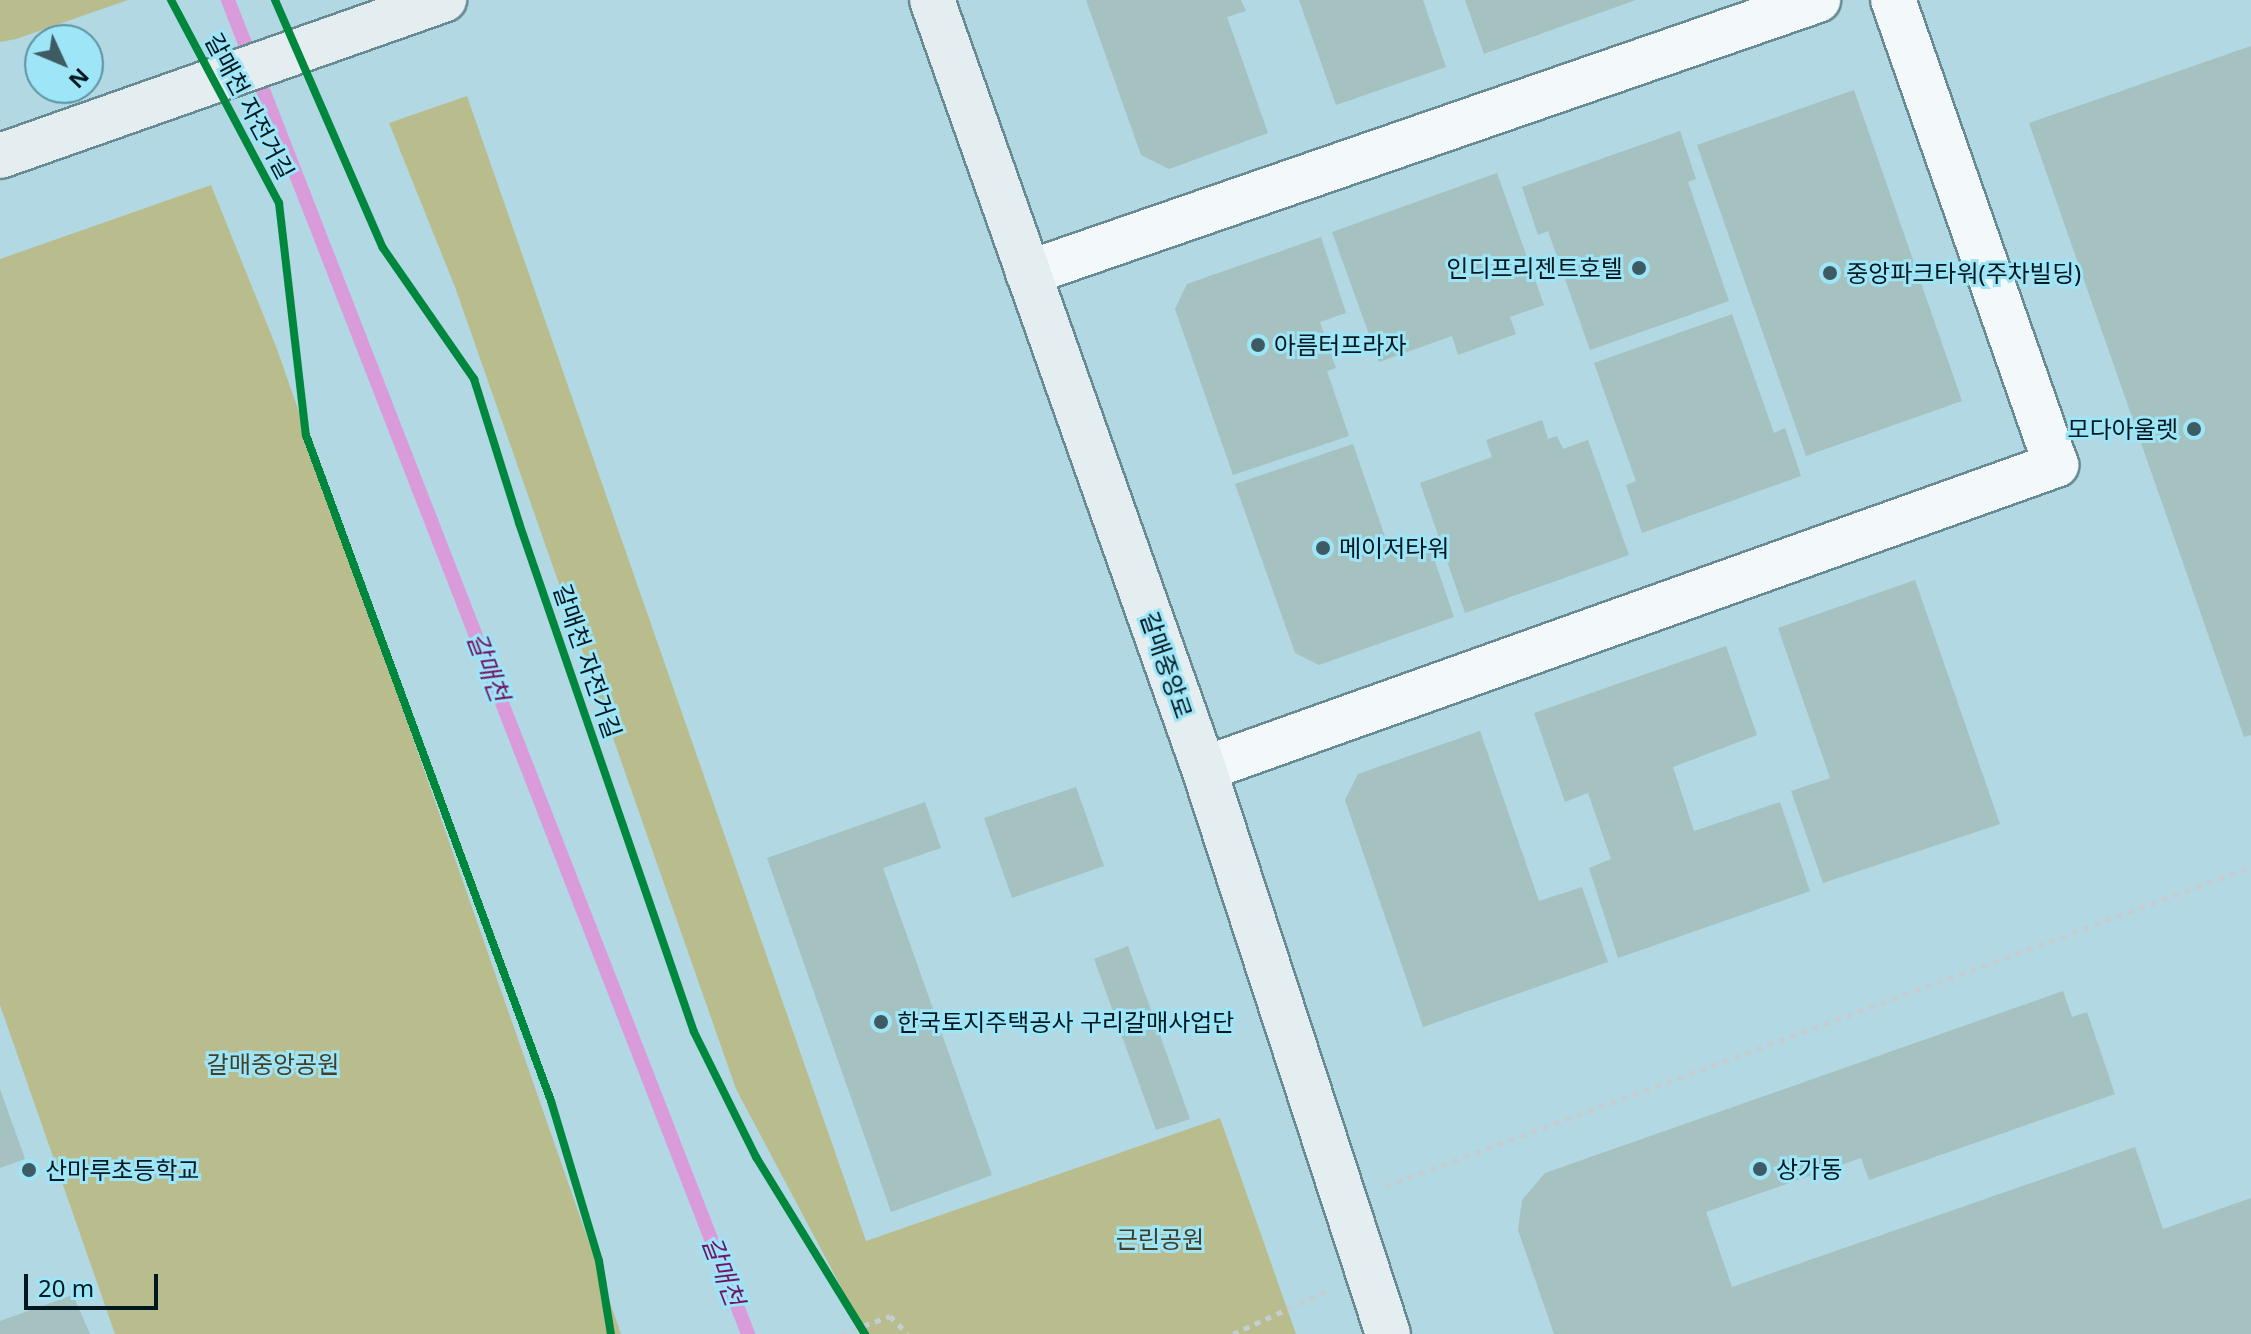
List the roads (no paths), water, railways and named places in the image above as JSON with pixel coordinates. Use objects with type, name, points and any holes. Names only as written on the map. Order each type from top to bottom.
[{"type":"street","points":[[0,156],[444,0]]},
{"type":"street","name":"갈매중앙로","points":[[932,0],[1204,769],[1388,1334]]},
{"type":"street","points":[[1028,273],[1818,0]]},
{"type":"street","points":[[1204,769],[2056,465],[1893,0]]},
{"type":"waterway","name":"갈매천","points":[[228,0],[748,1334]]},
{"type":"place","name":"인디프리젠트호텔","points":[[1639,268]]},
{"type":"place","name":"중앙파크타워(주차빌딩)","points":[[1830,273]]},
{"type":"place","name":"아름터프라자","points":[[1258,345]]},
{"type":"place","name":"모다아울렛","points":[[2194,429]]},
{"type":"place","name":"메이저타워","points":[[1323,548]]},
{"type":"place","name":"한국토지주택공사 구리갈매사업단","points":[[881,1022]]},
{"type":"place","name":"상가동","points":[[1760,1169]]},
{"type":"place","name":"산마루초등학교","points":[[29,1170]]},
{"type":"park label","name":"갈매중앙공원","points":[[273,1064]]},
{"type":"park label","name":"근린공원","points":[[1160,1239]]}]
